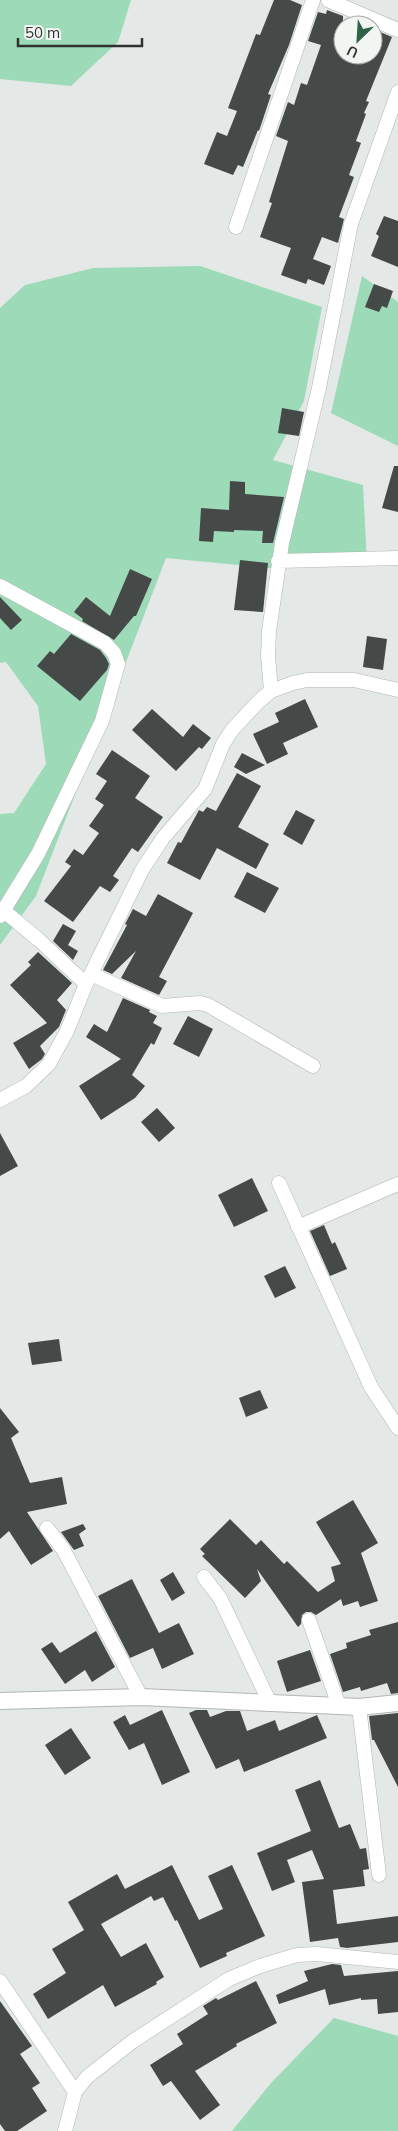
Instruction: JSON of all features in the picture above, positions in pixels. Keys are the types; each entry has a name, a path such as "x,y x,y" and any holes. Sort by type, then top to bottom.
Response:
{"street":[{"path":"236,227 313,0"},
{"path":"328,0 398,30"},
{"path":"271,691 268,656 269,630 278,561 319,388 351,224 398,92"},
{"path":"278,561 398,558"},
{"path":"0,586 105,643 114,653 118,664 102,721 38,854 2,914 89,979 162,1006 200,1003 208,1005 313,1066"},
{"path":"0,1100 26,1086 49,1064 67,1032 89,979 142,870 163,838 205,789 223,744 232,730 259,701 271,691 293,683 323,680 354,680 398,690"},
{"path":"279,1183 371,1387 398,1428"},
{"path":"298,1227 398,1184"},
{"path":"47,1528 63,1548 141,1697"},
{"path":"204,1577 220,1598 270,1704"},
{"path":"309,1620 339,1706"},
{"path":"0,1701 141,1697 359,1707 398,1703"},
{"path":"359,1707 379,1875"},
{"path":"67,2130 75,2092 87,2077 133,2041 229,1979 260,1966 297,1955 317,1954 398,1962"},
{"path":"0,1981 75,2092"}],"green space":[{"path":"0,0 131,0 118,42 71,86 0,79"},
{"path":"200,266 322,307 304,401 273,460 363,485 367,564 269,568 166,558 36,896 0,945 0,814 14,813 46,764 38,706 6,662 0,663 0,308 25,285 93,268"},
{"path":"362,276 398,302 398,446 331,413"},
{"path":"334,2018 398,2036 398,2131 232,2131 271,2083"}],"building":[{"path":"274,0 290,0 302,5 289,45 268,94 271,95 259,131 243,167 238,165 233,175 204,164 217,132 227,136 237,111 228,108 256,34 260,35"},
{"path":"327,10 340,15 333,15 333,65 381,65 366,101 369,102 364,113 366,114 356,141 361,143 349,175 354,177 339,217 344,219 338,243 322,237 313,259 331,266 324,285 308,279 306,284 281,275 291,248 260,237 272,203 269,202 288,141 276,136 288,102 294,105 301,83 307,85 321,45 308,41 318,12 326,14"},
{"path":"383,33 392,37 383,59"},
{"path":"384,216 398,221 398,267 371,256 379,236 376,234"},
{"path":"374,284 393,291 387,308 382,306 379,312 365,307"},
{"path":"282,408 304,412 299,436 278,433"},
{"path":"394,466 398,466 398,512 382,508"},
{"path":"230,481 245,482 245,494 284,497 273,543 262,543 263,531 234,530 234,532 214,531 213,542 199,541 201,508 229,510"},
{"path":"240,560 268,563 263,612 234,610"},
{"path":"130,569 152,579 136,616 114,640 82,621 83,619 74,612 86,597 110,616"},
{"path":"0,597 22,620 11,630 0,618"},
{"path":"71,634 100,650 109,664 107,670 80,701 37,666 50,651 54,654"},
{"path":"367,636 387,639 383,670 363,667"},
{"path":"305,699 318,727 283,743 288,754 267,764 253,734 279,722 275,713"},
{"path":"152,709 183,737 193,724 211,738 202,749 199,747 176,771 132,730"},
{"path":"112,750 150,776 135,798 163,817 138,852 132,848 113,876 119,880 110,892 100,886 73,922 44,901 71,866 65,862 74,849 83,855 99,833 89,826 104,805 95,799 107,781 96,774"},
{"path":"242,753 265,765 246,774 234,767"},
{"path":"237,773 261,786 238,827 269,844 256,869 217,848 200,880 167,863 178,842 181,843 199,810 203,812 207,807 216,811"},
{"path":"296,810 315,820 302,845 283,834"},
{"path":"247,872 279,888 265,913 234,897"},
{"path":"158,894 193,913 159,977 167,981 159,995 121,978 136,951 112,974 103,970 127,925 125,924 133,909 146,916"},
{"path":"63,924 76,931 68,945 78,951 73,960 53,941"},
{"path":"38,952 72,983 57,1000 66,1010 59,1027 40,1046 45,1054 42,1059 29,1069 13,1043 47,1023 10,985 31,965 28,962"},
{"path":"123,998 150,1010 149,1012 157,1016 153,1023 162,1028 154,1045 151,1043 132,1075 145,1086 135,1098 101,1120 79,1086 121,1059 86,1037 94,1024 107,1032"},
{"path":"188,1016 213,1029 199,1057 173,1044"},
{"path":"157,1108 175,1128 159,1142 141,1122"},
{"path":"0,1133 18,1166 0,1176"},
{"path":"252,1178 268,1211 234,1227 218,1195"},
{"path":"324,1225 332,1244 335,1242 347,1269 330,1276 310,1231"},
{"path":"285,1266 296,1288 275,1298 264,1276"},
{"path":"59,1339 62,1361 32,1365 28,1343"},
{"path":"260,1390 268,1408 246,1417 239,1398"},
{"path":"0,1408 19,1432 11,1438 30,1483 62,1477 67,1504 27,1512 53,1551 31,1565 9,1531 0,1539"},
{"path":"353,1500 378,1543 361,1553 378,1601 360,1607 358,1601 343,1606 341,1599 316,1615 306,1612 302,1615 301,1624 298,1627 257,1569 261,1581 245,1598 202,1556 205,1554 200,1549 230,1519 256,1545 261,1540 284,1564 287,1561 318,1592 335,1581 331,1567 341,1564 316,1522"},
{"path":"83,1524 86,1529 79,1534 84,1546 74,1550 61,1532"},
{"path":"173,1572 185,1593 172,1601 160,1580"},
{"path":"132,1579 159,1633 179,1623 194,1654 162,1669 153,1648 130,1658 98,1596"},
{"path":"398,1622 398,1693 391,1694 387,1683 361,1691 360,1687 343,1692 330,1654 347,1648 346,1643 371,1635 369,1630"},
{"path":"96,1631 115,1667 92,1682 85,1670 65,1684 41,1649 52,1642 60,1653"},
{"path":"310,1650 321,1681 287,1692 277,1661"},
{"path":"162,1710 190,1772 162,1785 144,1743 129,1750 113,1722 125,1715 130,1725"},
{"path":"196,1710 207,1710 210,1717 226,1711 240,1711 247,1731 275,1720 279,1731 317,1715 327,1738 244,1772 239,1759 216,1769 189,1713"},
{"path":"398,1713 398,1787 374,1740 372,1740 369,1716"},
{"path":"71,1728 91,1758 65,1775 45,1745"},
{"path":"320,1780 339,1828 350,1824 360,1849 366,1848 369,1869 363,1870 365,1886 333,1890 337,1924 398,1916 398,1942 347,1948 340,1947 338,1938 310,1942 302,1882 324,1879 312,1850 287,1860 295,1882 272,1891 257,1853 311,1831 295,1790"},
{"path":"172,1865 199,1920 223,1909 208,1876 232,1865 265,1936 226,1953 227,1956 200,1968 177,1920 175,1921 163,1897 154,1901 151,1896 101,1924 121,1957 146,1943 164,1977 156,1982 157,1984 115,2007 103,1985 48,2019 33,1994 66,1973 52,1949 84,1930 68,1902 117,1874 125,1889"},
{"path":"332,1964 341,1965 344,1976 398,1971 398,2012 378,2014 377,1999 361,2000 361,1998 329,2005 325,1989 279,2004 276,1995 308,1981 304,1971"},
{"path":"256,1981 277,2023 236,2044 237,2046 195,2071 220,2105 200,2120 171,2081 163,2086 150,2065 183,2044 177,2034 208,2014 203,2006 216,1998 218,2000"},
{"path":"0,2001 32,2046 20,2054 40,2083 32,2088 47,2111 17,2131 5,2131 0,2124"}]}
